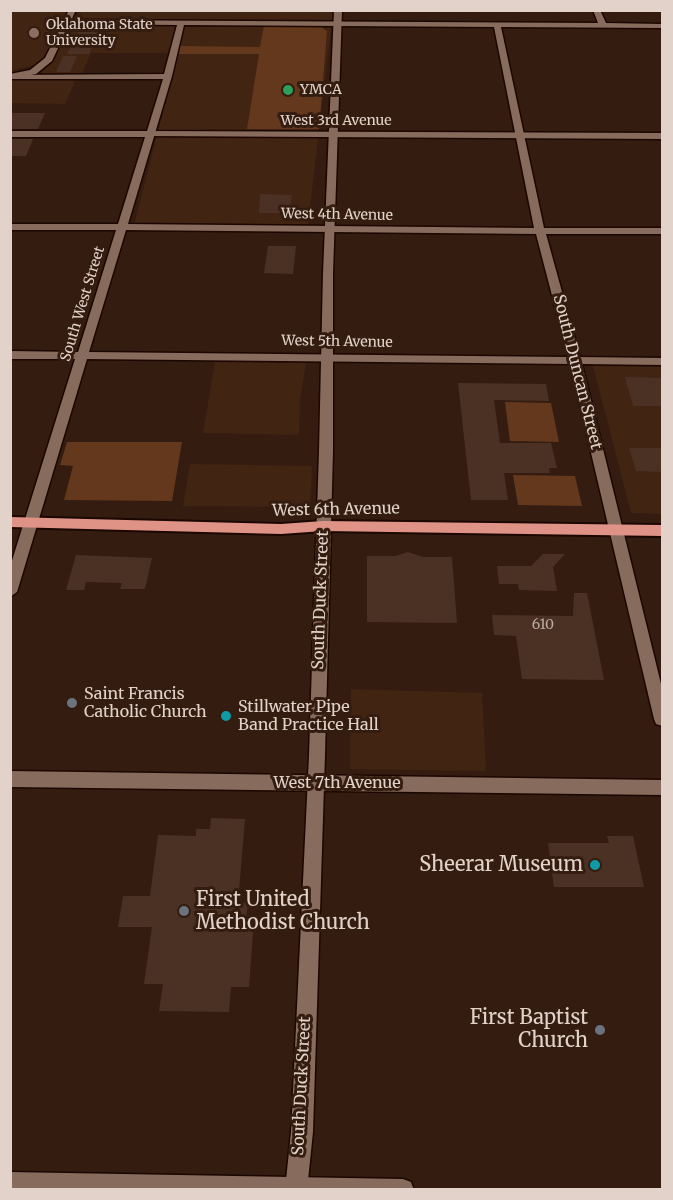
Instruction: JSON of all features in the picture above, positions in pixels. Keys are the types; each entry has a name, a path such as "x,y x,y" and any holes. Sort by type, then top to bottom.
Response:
{"highway":[{"name":"West 6th Avenue","path":"10,522 280,529 323,526 663,531"}],"street":[{"path":"10,77 33,72 43,66 49,59 73,10"},
{"path":"200,23 204,10"},
{"name":"South Duck Street","path":"296,1189 302,1132 315,782 338,10"},
{"path":"596,10 603,25"},
{"path":"68,22 337,24 476,22 497,25 603,25 659,28"},
{"name":"South West Street","path":"10,592 168,76 181,23"},
{"name":"South Duncan Street","path":"497,25 540,230 575,360 663,719"},
{"path":"10,77 168,76"},
{"name":"West 3rd Avenue","path":"10,134 663,136"},
{"name":"West 4th Avenue","path":"10,227 122,229 304,227 330,230 663,231"},
{"name":"West 5th Avenue","path":"10,355 663,360"},
{"name":"West 7th Avenue","path":"10,779 663,788"},
{"path":"10,1183 403,1190"}],"shaded area":[{"path":"80,10 333,11 308,224 134,225 187,19 76,19"},
{"name":"Oklahoma State University","path":"11,11 69,11 41,63 11,71"},
{"path":"67,22 181,23 173,53 91,53 81,76 40,76"},
{"name":"YMCA","path":"264,26 321,27 327,31 319,129 247,129 259,54 178,54 180,46 260,47"},
{"path":"11,79 76,79 65,104 11,103"},
{"path":"215,362 306,363 300,400 299,435 203,433"},
{"path":"593,366 662,367 662,514 631,513"},
{"path":"505,402 551,403 559,442 510,441"},
{"path":"67,442 182,442 172,501 64,500 73,466 60,465"},
{"path":"190,464 312,466 310,507 183,506"},
{"path":"513,475 575,476 582,506 518,505"},
{"path":"351,689 482,693 486,771 350,769"}],"building":[{"path":"82,26 101,27 89,54 67,54"},
{"path":"63,56 77,56 70,72 56,72"},
{"path":"10,113 45,113 38,129 10,129"},
{"path":"10,139 33,139 26,156 10,156"},
{"path":"260,194 292,195 289,213 259,213"},
{"path":"268,246 296,246 293,274 264,273"},
{"path":"625,377 663,378 663,406 633,406"},
{"path":"458,383 546,384 549,401 494,400 500,443 551,443 557,468 549,468 550,473 504,473 508,500 471,500"},
{"path":"629,448 663,448 663,472 636,471"},
{"path":"408,552 423,557 452,557 457,623 367,622 367,556 395,556"},
{"path":"543,554 565,554 553,567 557,591 519,590 518,584 499,584 497,566 531,566"},
{"path":"76,555 152,558 145,589 120,589 122,583 86,582 84,590 66,590"},
{"path":"574,593 587,593 604,680 522,679 516,636 494,635 492,615 573,616"},
{"name":"First United Methodist Church","path":"211,818 245,819 238,903 248,903 246,919 254,919 249,987 231,987 229,1012 159,1011 163,984 144,984 152,927 118,927 123,896 150,896 158,835 196,836 196,829 210,829"},
{"name":"Sheerar Museum","path":"607,836 633,836 644,887 554,887 548,843 609,843"}],"place":[{"name":"Oklahoma State University","path":"34,33"},
{"name":"YMCA","path":"288,90"},
{"name":"Saint Francis Catholic Church","path":"72,703"},
{"name":"Stillwater Pipe Band Practice Hall","path":"226,716"},
{"name":"Sheerar Museum","path":"595,865"},
{"name":"First United Methodist Church","path":"184,911"},
{"name":"First Baptist Church","path":"600,1030"}]}
